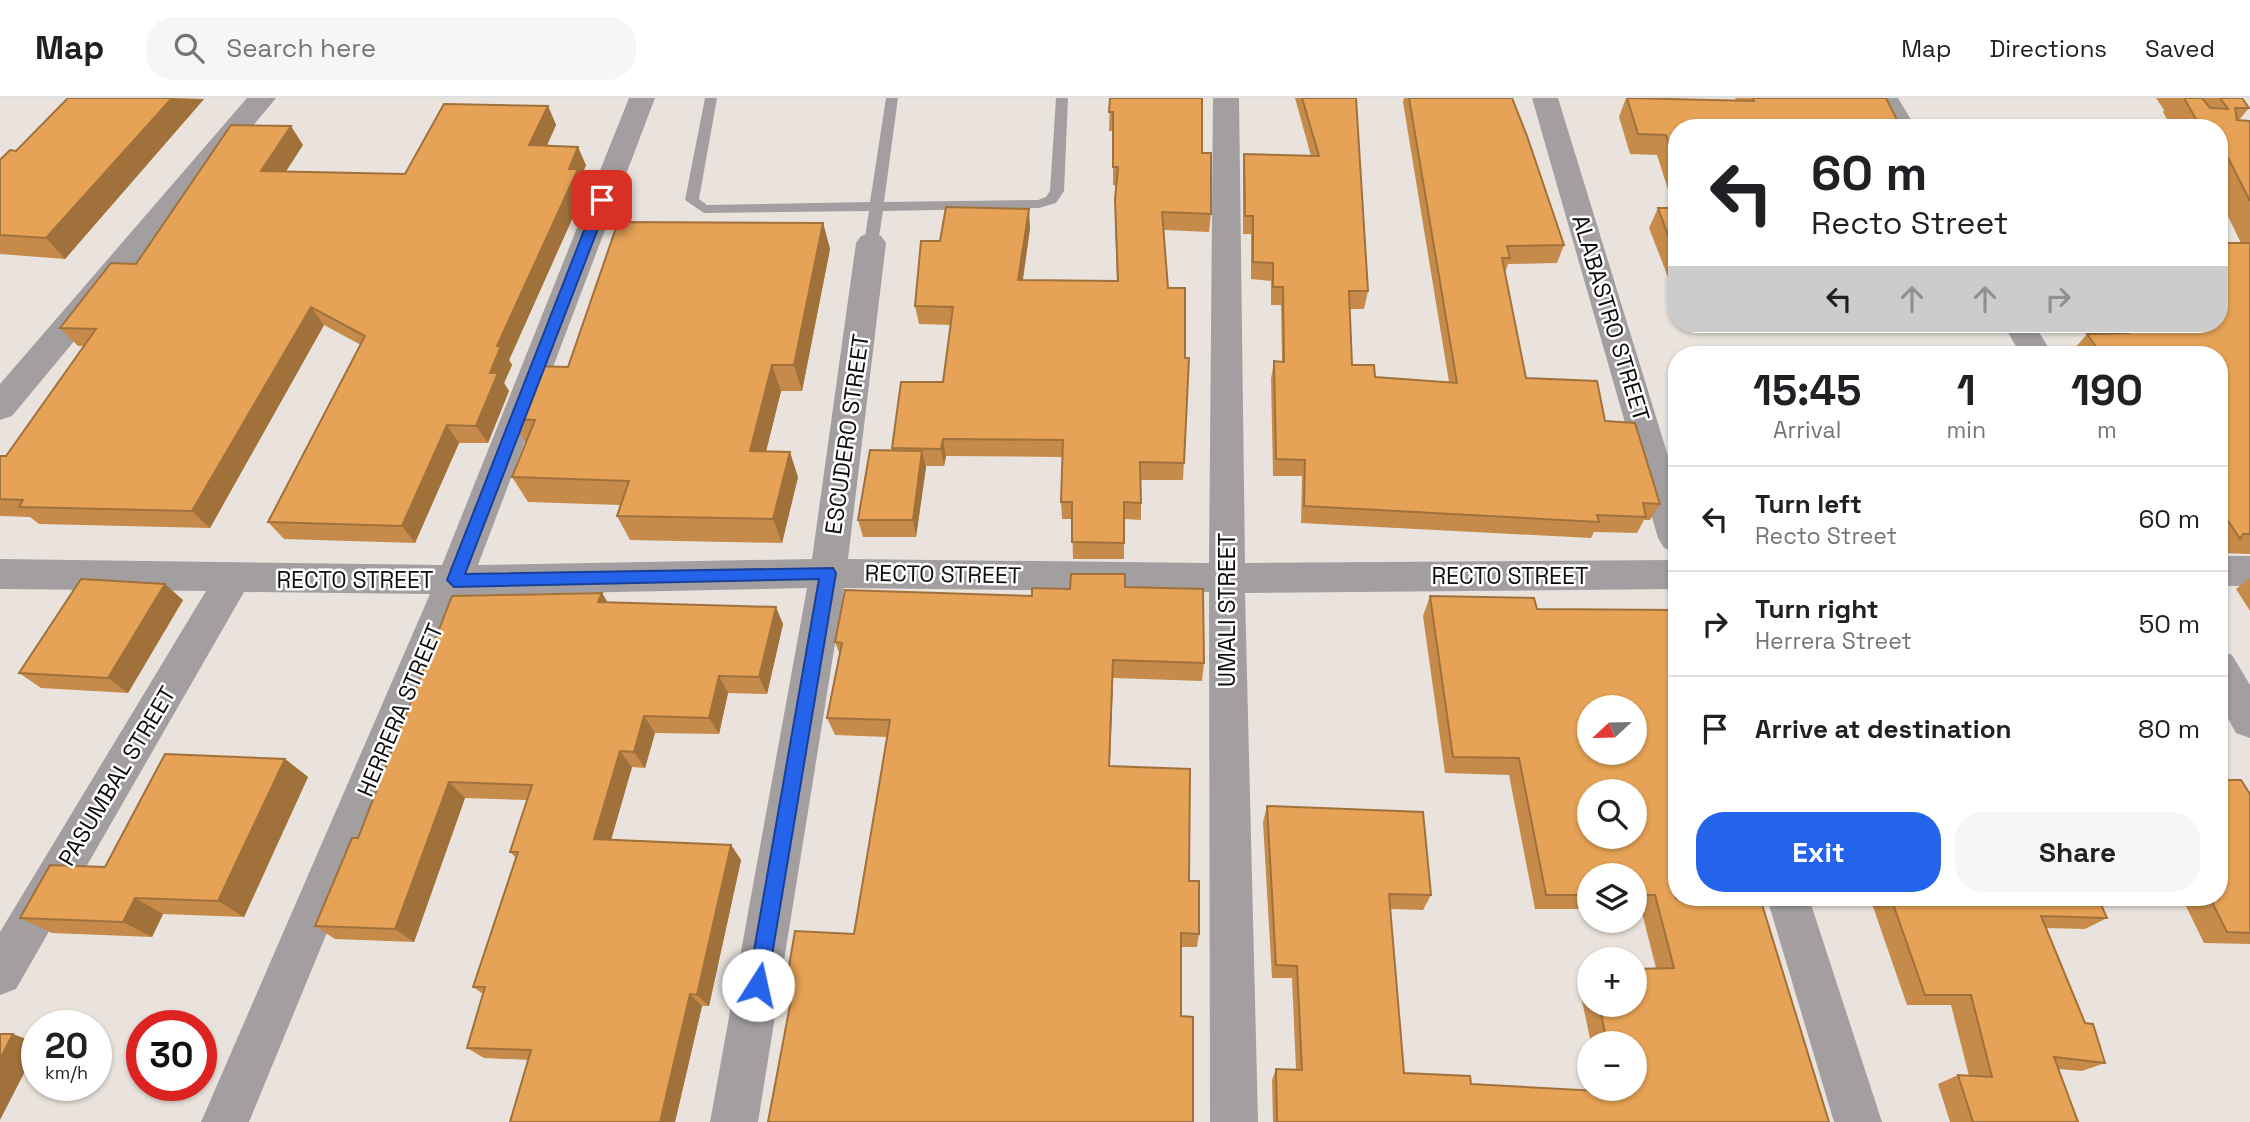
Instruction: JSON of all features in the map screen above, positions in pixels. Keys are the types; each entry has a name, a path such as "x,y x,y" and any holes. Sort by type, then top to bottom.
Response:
{"street":[{"path":"0,407 262,98"},
{"path":"640,98 647,98"},
{"name":"HERRERA STREET","path":"225,1122 454,580 640,98"},
{"name":"UMALI STREET","path":"1226,98 1227,578 1234,1122"},
{"name":"ALABASTRO STREET","path":"1545,98 1668,511"},
{"path":"1885,98 1898,119"},
{"name":"ESCUDERO STREET","path":"734,1122 828,573 871,243"},
{"path":"2228,571 2250,570"},
{"name":"RECTO STREET","path":"0,574 454,580 828,573 1227,578 1668,575"},
{"name":"PASUMBAL STREET","path":"0,974 233,579"},
{"path":"2228,682 2250,721"},
{"path":"1790,906 1858,1122"}],"lane":[{"path":"711,98 692,200 697,206 876,207 1039,204 1051,200 1057,191 1062,98"},
{"path":"871,243 892,98"}],"building":[{"path":"68,98 172,98 46,238 0,235 0,160 10,150 16,151"},
{"path":"1110,98 1202,98 1202,153 1211,153 1211,214 1162,212 1168,288 1185,288 1185,358 1189,358 1184,463 1140,462 1141,503 1124,502 1124,543 1072,542 1072,502 1061,502 1063,440 943,439 941,449 892,448 901,382 943,382 953,307 915,306 921,241 940,241 946,207 1029,209 1018,280 1118,281 1115,200 1118,167 1113,167 1113,112 1109,112"},
{"path":"1302,98 1356,98 1368,291 1349,291 1352,365 1374,365 1375,377 1457,383 1409,98 1512,98 1564,245 1507,246 1510,258 1502,258 1526,378 1597,381 1605,421 1635,423 1660,504 1643,503 1646,517 1597,515 1599,522 1304,506 1305,460 1276,459 1274,361 1284,362 1283,287 1273,287 1273,263 1253,262 1253,216 1245,216 1244,154 1319,156"},
{"path":"1627,98 1754,101 1753,98 1886,98 1896,119 1668,119 1668,142 1666,135 1638,134"},
{"path":"2184,98 2202,98 2210,108 2228,109 2220,98 2242,98 2249,108 2235,108 2237,120 2250,121 2250,201 2228,158 2228,119 2196,119"},
{"path":"444,104 548,106 529,145 578,147 569,169 578,169 497,346 501,346 490,373 498,373 476,426 447,425 402,526 268,522 365,336 311,307 192,511 19,507 23,500 0,499 0,456 6,456 96,329 60,328 111,263 136,264 231,125 291,126 261,171 405,174"},
{"path":"1658,208 1668,208 1668,235"},
{"path":"618,222 823,223 794,365 772,365 750,451 790,452 773,519 617,516 629,481 512,477 535,420 511,419 532,366 568,367"},
{"path":"2228,243 2250,243 2250,534 2243,534 2240,539 2228,521 2228,346 2096,346 2087,334 2228,333"},
{"path":"870,450 922,451 913,520 858,520"},
{"path":"1071,574 1125,574 1125,587 1203,589 1204,663 1113,660 1109,766 1190,769 1189,881 1199,881 1199,934 1181,933 1181,1016 1193,1017 1193,1122 768,1122 794,984 786,984 795,931 854,934 890,720 827,718 842,643 835,642 845,590 1032,596 1032,588 1070,589"},
{"path":"81,579 165,584 108,678 19,673"},
{"path":"602,593 598,602 776,607 759,677 719,676 709,718 644,716 634,752 620,751 594,839 731,845 697,995 690,994 660,1122 510,1122 531,1050 467,1048 485,987 473,987 518,852 510,852 532,785 449,782 395,929 315,926 352,838 358,838 452,596"},
{"path":"1430,596 1534,598 1537,609 1668,610 1668,906 1762,906 1829,1122 1277,1122 1276,1069 1302,1070 1297,966 1276,965 1267,806 1423,812 1431,895 1389,894 1404,1073 1470,1076 1471,1084 1577,1090 1577,1101 1647,1101 1647,1031 1605,1031 1602,1017 1647,1017 1647,969 1674,968 1655,895 1647,895 1647,863 1577,863 1577,895 1546,895 1519,758 1453,757"},
{"path":"165,754 285,759 218,901 135,898 123,922 20,918 50,865 105,867"},
{"path":"2228,780 2241,780 2250,794 2250,933 2227,932 2214,906 2228,906"},
{"path":"1894,906 2102,906 2107,918 2041,916 2085,1023 2093,1024 2105,1063 2054,1057 2078,1122 1973,1122 1958,1075 1992,1077 1971,995 1925,995"},
{"path":"0,1034 13,1034 0,1059"}],"route":[{"path":"602,200 454,580 828,573 758,985"}]}
